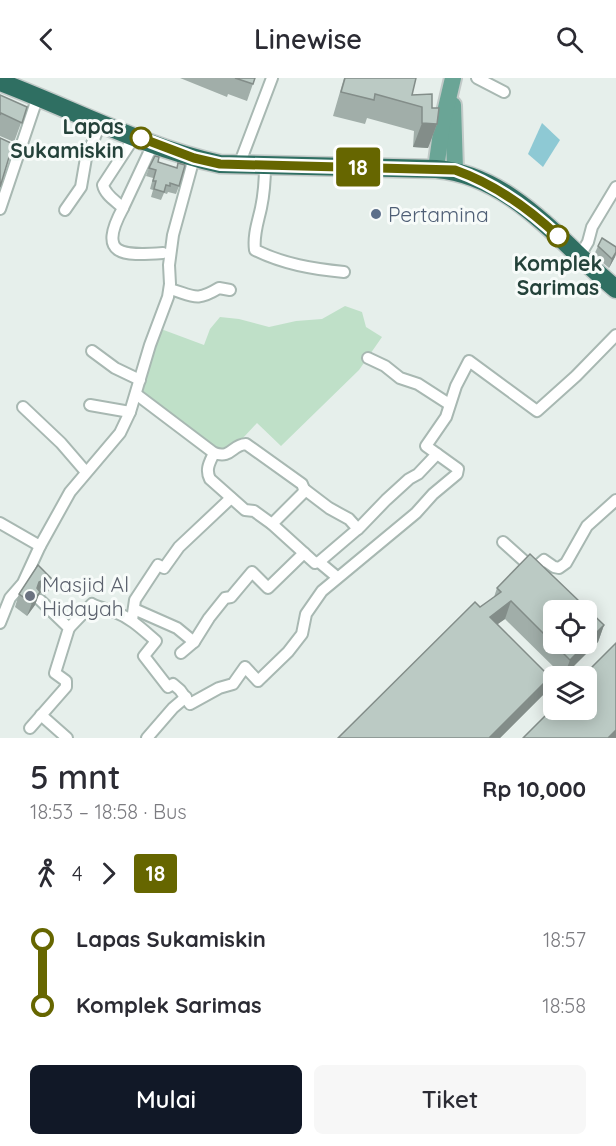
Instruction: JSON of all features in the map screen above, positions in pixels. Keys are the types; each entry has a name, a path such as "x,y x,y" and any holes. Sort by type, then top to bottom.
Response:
{"highway":[{"path":"0,82 153,144 220,164 455,170 477,178 516,200 550,229 583,249 616,290"}],"main road":[{"path":"436,169 442,125 453,81"},
{"path":"453,81 455,170"}],"street":[{"path":"239,165 272,78"},
{"path":"477,78 504,92"},
{"path":"0,209 39,96"},
{"path":"65,210 81,187 86,158 101,122"},
{"path":"123,207 110,196 103,185 135,136"},
{"path":"153,144 115,222 112,235 116,248 122,253 129,255 163,253"},
{"path":"0,623 10,598 24,585 40,546 70,492 120,433 130,412 170,289 169,265 173,235 194,158"},
{"path":"265,165 262,200 254,240 255,250 299,266 344,272"},
{"path":"583,249 592,227 616,187"},
{"path":"583,249 598,231 616,200"},
{"path":"170,289 198,298 219,288 230,290"},
{"path":"231,498 179,547 164,568 158,565 135,600 133,615 156,641 144,656 168,687 173,684 190,704 232,684 245,668 258,681 288,652 302,634 306,614 322,591 416,513 457,474 458,469 426,446 446,417 449,404 469,361 534,410 540,410 616,335"},
{"path":"92,351 115,368 140,380"},
{"path":"368,358 385,366 400,378 418,384 449,404"},
{"path":"136,394 214,453 222,456 239,445 246,444 302,484 304,489 329,508 349,519 358,529"},
{"path":"90,405 130,412"},
{"path":"22,407 61,443 86,472"},
{"path":"214,453 207,473 210,479 245,510 254,511 272,524 315,563 319,562 337,577"},
{"path":"319,562 358,529 437,454"},
{"path":"272,524 303,493 304,489"},
{"path":"503,542 531,568 535,568 544,560 559,568 566,563 587,526 616,500"},
{"path":"0,524 40,546"},
{"path":"181,653 194,642 225,598 231,597 252,572 268,588 304,553"},
{"path":"40,600 69,628"},
{"path":"30,728 66,687 66,681 56,673 69,628 92,604 117,612 126,619 133,615 177,628 194,642"},
{"path":"147,738 173,708 186,697"},
{"path":"40,715 67,738"}],"green space":[{"path":"345,306 362,312 366,327 382,337 359,370 281,446 257,423 229,453 215,449 140,393 161,329 204,345 210,329 220,317 239,319 269,327 296,321 322,319"}],"water":[{"path":"542,123 560,140 543,167 528,154"}],"building":[{"path":"235,78 255,78 253,84"},
{"path":"345,78 416,78 412,95 432,94 432,108 439,108 437,124 422,123 422,107 375,94 374,100 341,92"},
{"path":"0,95 27,107 22,123 1,113 0,115"},
{"path":"0,138 13,144 0,187"},
{"path":"155,156 159,157 158,162 177,168 178,163 185,165 179,186 170,183 170,186 166,185 164,192 154,189 156,181 153,181 156,170 149,168"},
{"path":"602,238 616,247 612,259 598,246"},
{"path":"530,554 578,600 543,600 543,633 511,601 490,617 543,670 543,684 489,738 338,738 475,602 480,607 501,592 497,588"},
{"path":"38,565 52,579 50,582 43,580 39,582 37,588 40,592 32,603 19,594"},
{"path":"597,618 604,625 597,632"},
{"path":"616,643 616,730 608,738 523,738 543,718 543,720 597,720 597,666 593,666"},
{"path":"564,654 576,654 570,660"}],"bus line":[{"name":"18","path":"141,138 194,158 220,164 455,170 477,178 516,200 558,236"}],"place":[{"name":"Lapas Sukamiskin","path":"141,138"},
{"name":"Pertamina","path":"376,214"},
{"name":"Komplek Sarimas","path":"558,236"},
{"name":"Masjid Al Hidayah","path":"30,596"}]}
